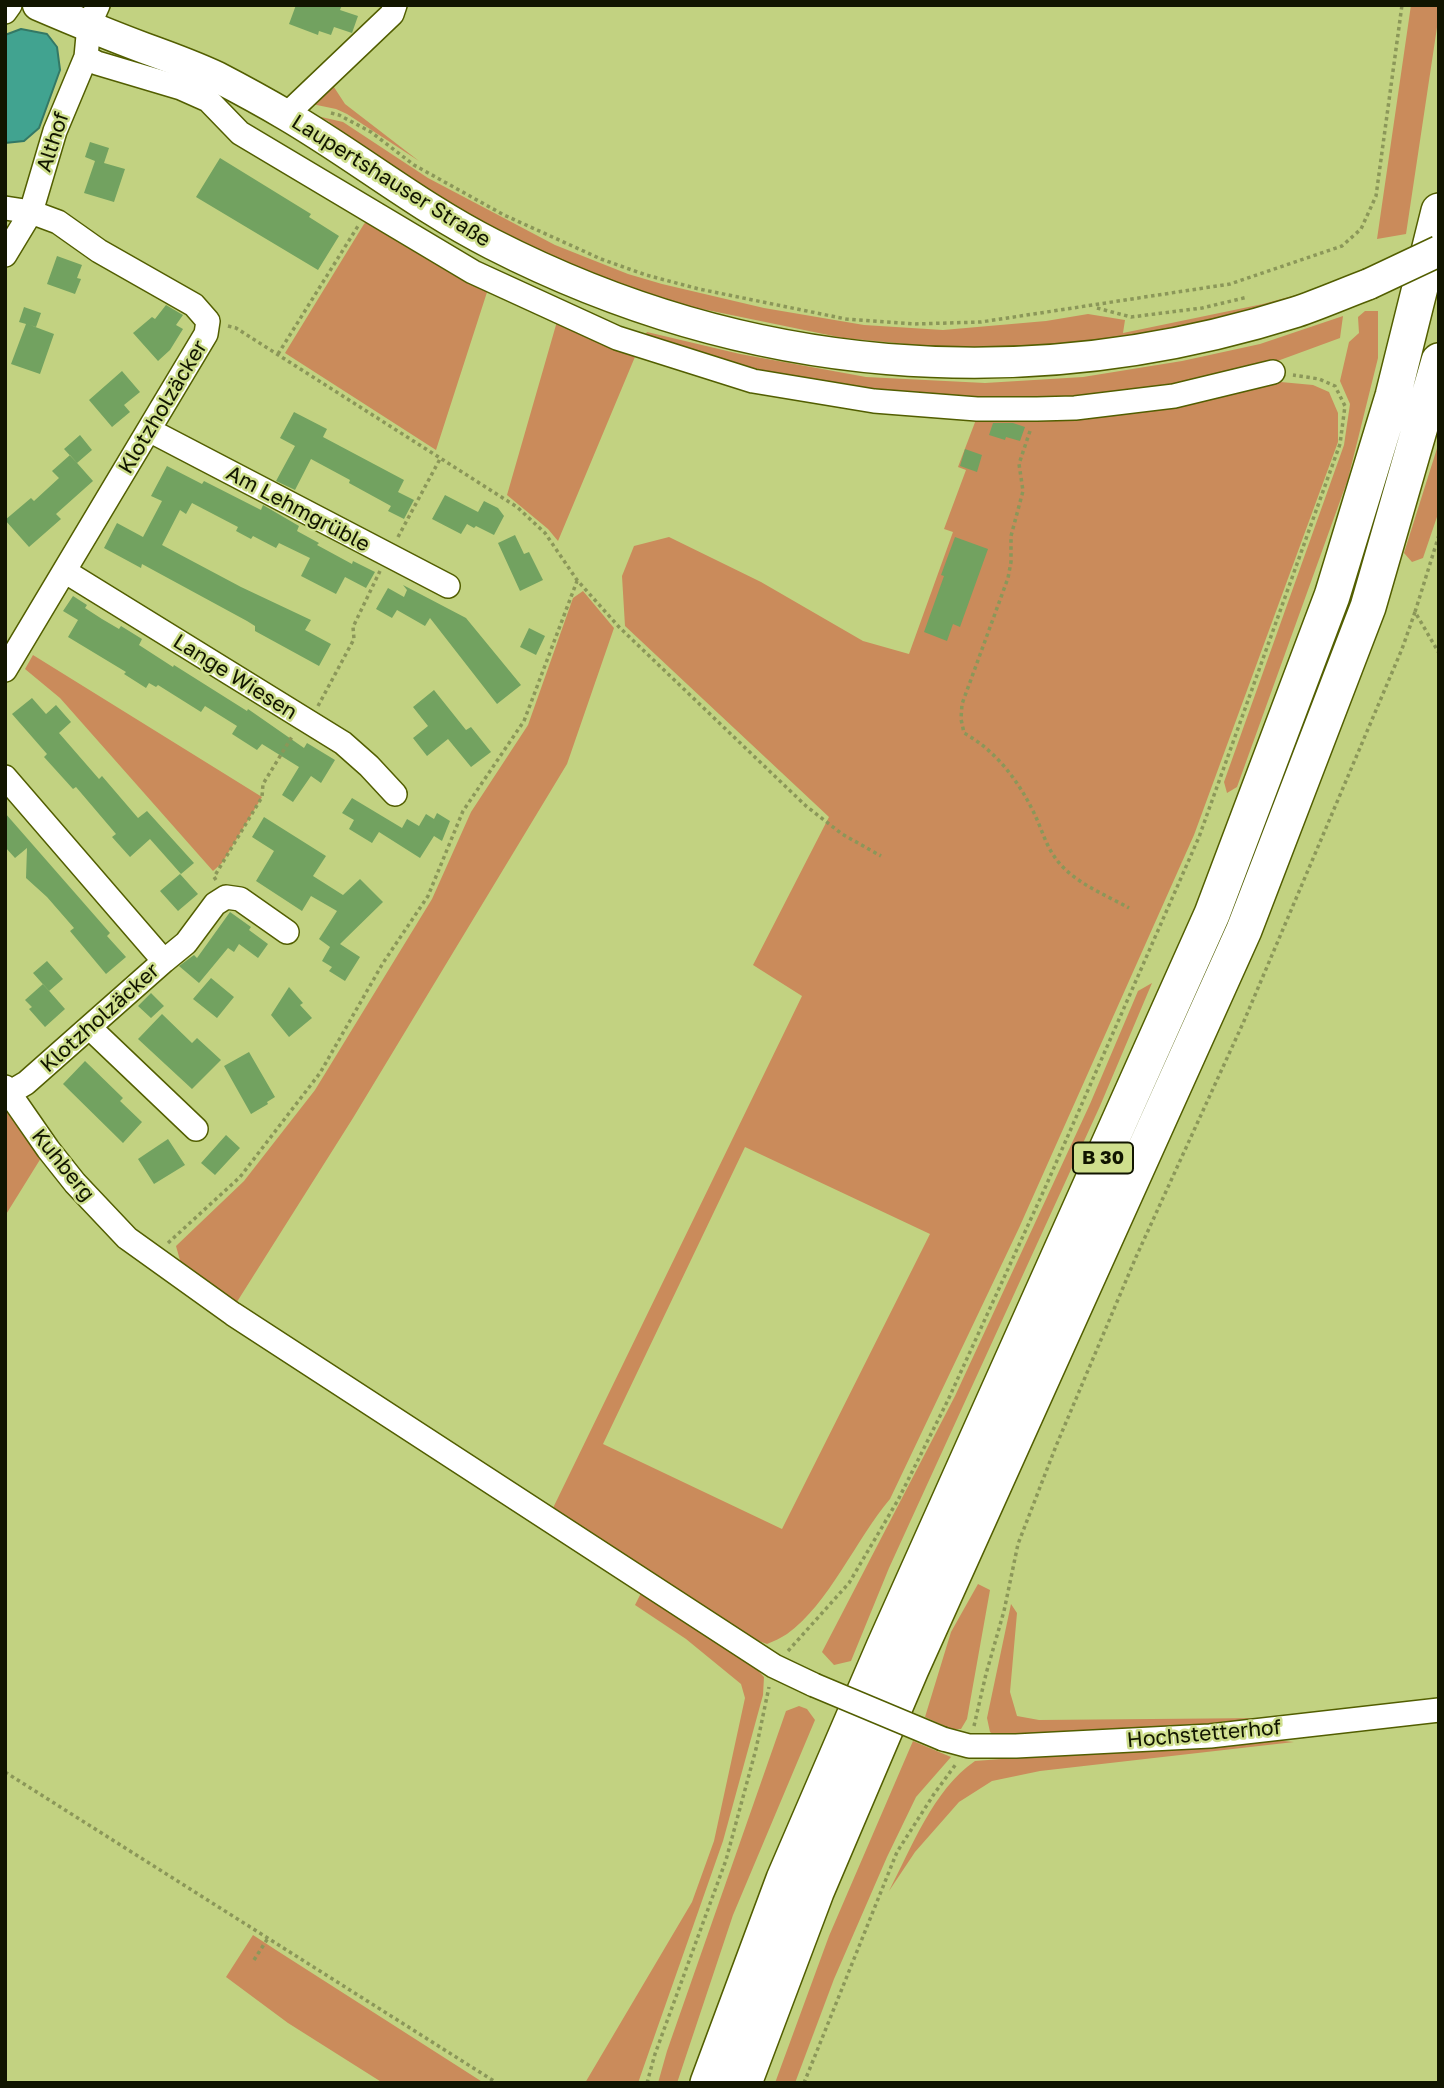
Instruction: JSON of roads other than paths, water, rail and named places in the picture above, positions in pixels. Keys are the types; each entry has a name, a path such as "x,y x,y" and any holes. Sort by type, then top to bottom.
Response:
{"highway":[{"name":"B 30","path":"708,2083 794,1854 1212,914 1332,596 1393,396 1439,211"},
{"name":"B 30","path":"744,2083 816,1892 911,1669 1244,930 1368,607 1439,361"}],"main road":[{"name":"Laupertshauser Straße","path":"38,5 94,15 216,77 299,103 423,205 491,244 571,281 683,323 747,339 835,354 910,362 996,363 1090,358 1173,344 1299,311 1369,284 1439,251"}],"street":[{"path":"5,12 10,5"},
{"path":"299,103 392,13 395,5"},
{"name":"Althof","path":"5,255 31,212 55,131 86,57 94,15"},
{"path":"86,57 181,88 208,100 240,133 473,272 617,338 753,381 874,401 965,408 1037,409 1075,408 1174,396 1273,372"},
{"name":"Klotzholzäcker","path":"5,208 31,212 58,222 99,251 194,305 208,321 206,334 5,670"},
{"name":"Am Lehmgrüble","path":"149,430 448,586"},
{"name":"Lange Wiesen","path":"66,572 343,743 395,794"},
{"name":"Klotzholzäcker","path":"5,777 140,930 164,961 26,1083 7,1090"},
{"path":"164,961 186,943 215,904 226,897 240,899 287,932"},
{"path":"90,1028 196,1129"},
{"name":"Kuhberg","path":"7,1090 61,1166 127,1238 233,1314 774,1666"},
{"name":"Hochstetterhof","path":"774,1666 943,1739 969,1746 1210,1736 1439,1710"}],"water":[{"path":"21,29 47,34 57,47 60,70 39,128 24,141 5,143 5,35"}]}
